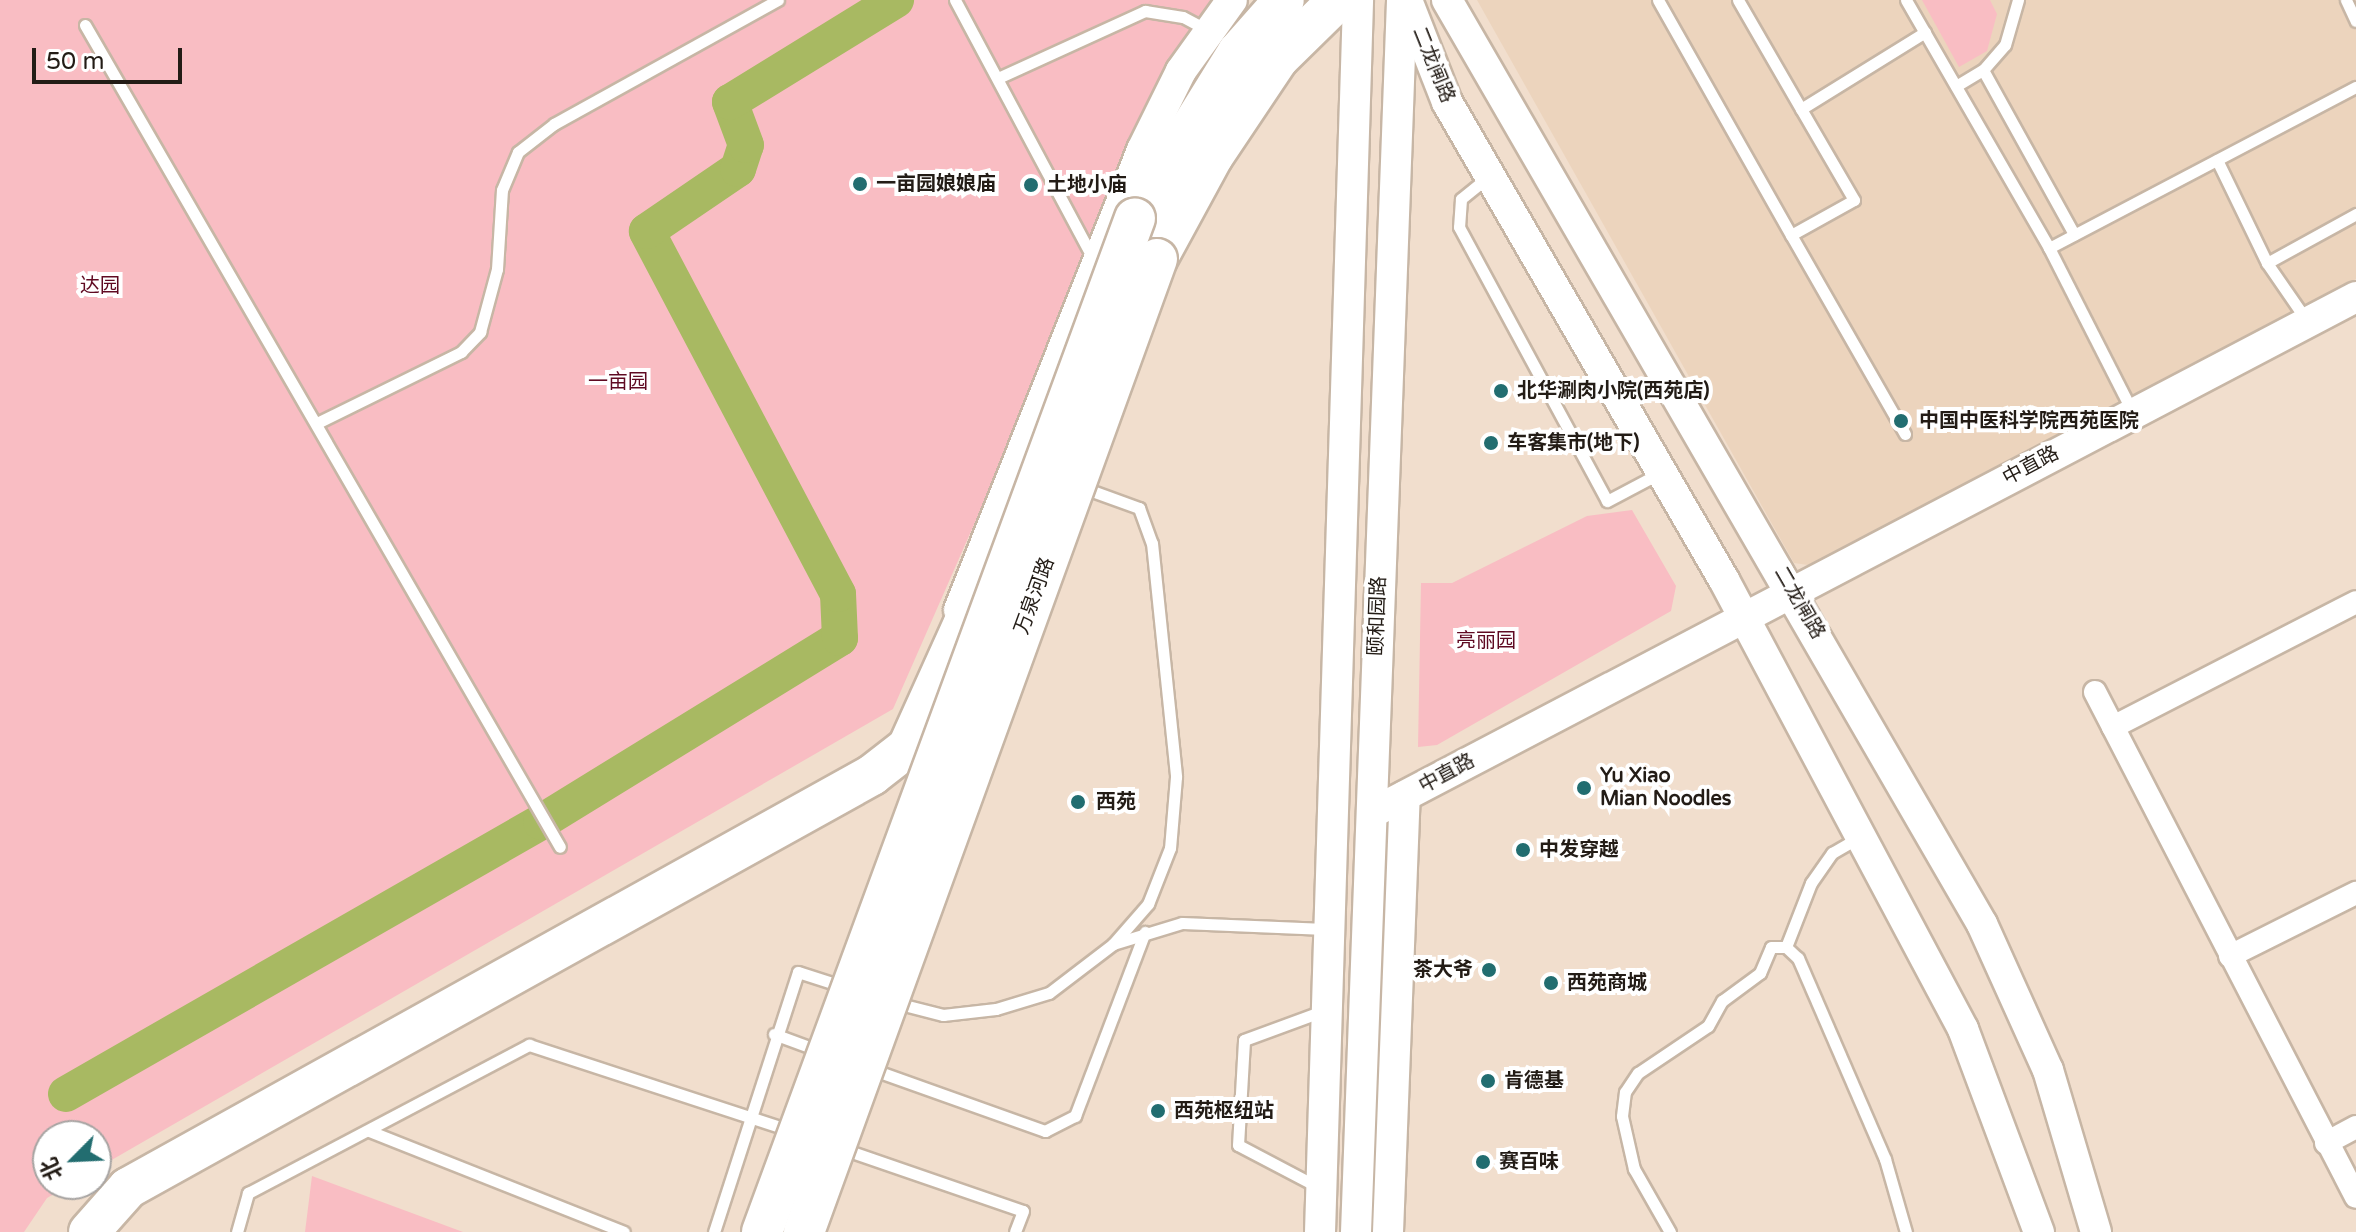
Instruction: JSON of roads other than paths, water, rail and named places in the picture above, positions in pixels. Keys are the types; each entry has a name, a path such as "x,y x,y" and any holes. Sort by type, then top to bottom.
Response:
{"highway":[{"name":"万泉河路","path":"762,1232 976,604 1135,218 1238,52 1284,0"},
{"name":"万泉河路","path":"804,1232 1157,259 1213,156 1278,59 1338,0"},
{"path":"89,1232 128,1188 872,775 908,747 964,623 976,604"}],"main road":[{"path":"976,604 1014,469 1094,261 1181,71 1232,0"},
{"name":"颐和园路","path":"1320,1232 1358,0"},
{"name":"颐和园路","path":"1356,1232 1404,0"},
{"name":"二龙闸路","path":"1404,0 1447,102 1663,471 1744,616 1963,1029 2039,1232"},
{"name":"二龙闸路","path":"1447,0 1982,924 2048,1070 2096,1232"},
{"name":"中直路","path":"1372,813 2356,297"},
{"path":"1388,1232 1405,796"}],"street":[{"path":"2113,727 2356,602"},
{"path":"2095,692 2356,1197"},
{"path":"2230,956 2356,893"},
{"path":"2326,1143 2356,1127"}],"lane":[{"path":"317,423 461,352 480,332 492,300 502,190 518,152 554,124 778,0"},
{"path":"955,0 1094,261"},
{"path":"1658,0 1905,434"},
{"path":"1738,0 1854,200 1791,235"},
{"path":"1906,0 2049,248 2133,413"},
{"path":"1956,86 1983,70 2005,45 2018,0"},
{"path":"2346,0 2356,21"},
{"path":"998,78 1145,11 1183,17 1210,31"},
{"path":"85,25 560,847"},
{"path":"1801,109 1925,32"},
{"path":"1983,70 2074,234"},
{"path":"2049,248 2356,87"},
{"path":"2217,160 2267,263 2308,322"},
{"path":"1489,177 1461,199 1459,227 1607,501 1663,471"},
{"path":"2267,263 2356,214"},
{"path":"714,1232 752,1117 774,1034 798,972 943,1015 1049,993 1113,944 1148,904 1170,848 1176,777 1152,543 1139,508 1014,469"},
{"path":"1786,947 1818,873 1832,853 1862,836"},
{"path":"1113,944 1182,923 1328,929"},
{"path":"774,1034 1045,1131 1075,1116 1145,932"},
{"path":"1670,1232 1634,1169 1622,1116 1625,1092 1649,1064 1708,1026 1722,1001 1760,973 1771,947 1786,947 1798,958 1885,1159 1906,1232"},
{"path":"1321,1188 1238,1145 1244,1040 1327,1009"},
{"path":"237,1232 248,1193 529,1045 752,1117 1023,1211 1015,1232"},
{"path":"369,1131 624,1232"}],"waterway":[{"path":"66,1094 541,822 840,638 838,594 647,231 738,169 746,145 730,102 896,0"}],"place":[{"name":"一亩园娘娘庙","path":"860,184"},
{"name":"土地小庙","path":"1031,185"},
{"name":"北华涮肉小院(西苑店)","path":"1501,391"},
{"name":"中国中医科学院西苑医院","path":"1901,421"},
{"name":"车客集市(地下)","path":"1491,443"},
{"name":"Yu Xiao Mian Noodles","path":"1584,788"},
{"name":"西苑","path":"1078,802"},
{"name":"中发穿越","path":"1523,850"},
{"name":"茶大爷","path":"1489,970"},
{"name":"西苑商城","path":"1551,983"},
{"name":"肯德基","path":"1488,1081"},
{"name":"西苑枢纽站","path":"1158,1111"},
{"name":"赛百味","path":"1483,1162"}],"park label":[{"name":"达园","path":"100,286"},
{"name":"一亩园","path":"618,382"},
{"name":"亮丽园","path":"1486,641"}]}
